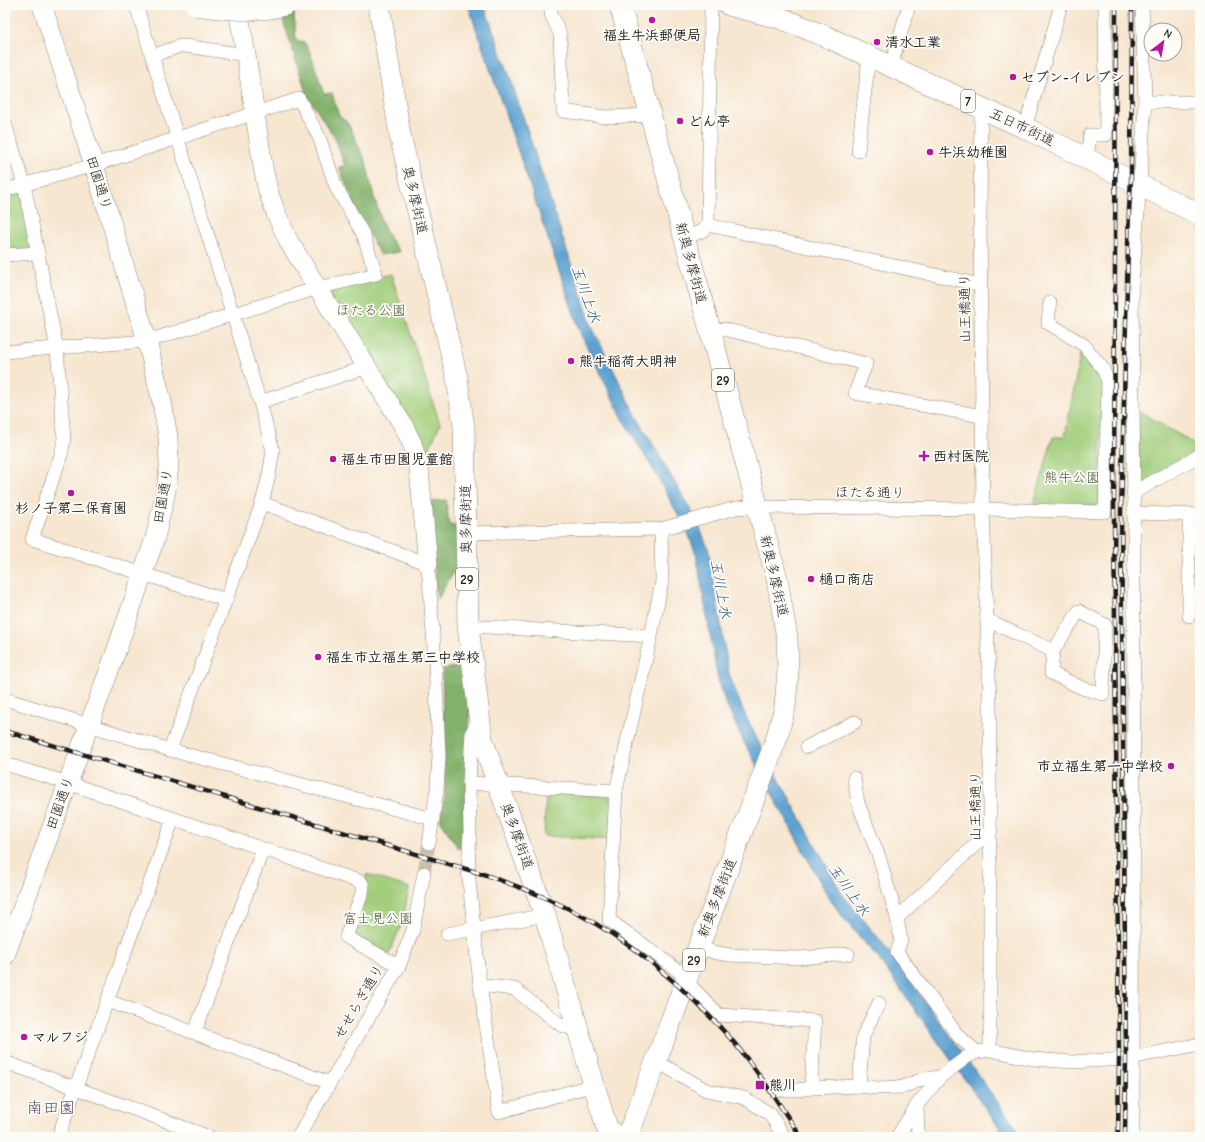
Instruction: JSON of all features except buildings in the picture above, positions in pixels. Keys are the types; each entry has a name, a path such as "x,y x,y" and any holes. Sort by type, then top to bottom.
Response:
{"main road":[{"path":"196,5 249,10 272,9 285,5"},
{"name":"奥多摩街道","path":"379,5 400,135 457,378 464,428 468,626 482,739 545,915 594,1085 614,1135"},
{"name":"新奥多摩街道","path":"614,1135 632,1125 770,758 785,707 788,671 788,638 777,579 620,5"},
{"name":"五日市街道","path":"729,5 783,20 815,32 869,56 1025,128 1200,215"}],"street":[{"name":"田園通り","path":"5,956 118,646 157,532 166,491 169,466 168,437 162,402 147,341 94,165 42,5"},
{"path":"136,5 260,402 273,450 262,504 170,750"},
{"path":"551,5 551,14 560,34 563,111 605,118 650,114"},
{"path":"684,237 701,232 706,229 708,225 711,5"},
{"path":"891,66 909,5"},
{"path":"1025,128 1061,5"},
{"path":"1087,158 1090,135 1106,135 1106,5"},
{"path":"1133,1137 1134,513 1132,285 1145,102 1142,5"},
{"path":"240,21 262,167 276,214 289,242 403,425 416,456 419,469 435,662 438,756 438,789 429,843"},
{"path":"152,56 180,46 246,55"},
{"path":"858,150 869,56"},
{"path":"5,190 94,165 299,99 319,137 336,187 363,234 376,274 318,288 147,341 5,352"},
{"path":"1145,102 1200,102"},
{"name":"山王橋通り","path":"981,107 983,509 990,705 990,1050"},
{"path":"5,124 24,184 57,349 64,439 61,455 32,539 226,600"},
{"path":"708,225 981,285"},
{"path":"5,256 38,253"},
{"name":"ほたる通り","path":"466,533 661,529 736,508 757,507 983,509 1105,512 1108,382 1103,369 1084,345 1048,323 1050,303"},
{"path":"710,330 724,329 866,364 855,393 982,416"},
{"path":"260,402 367,367"},
{"path":"1133,493 1200,455"},
{"path":"262,504 428,564"},
{"path":"1134,513 1194,514 1189,616"},
{"path":"661,529 662,581 616,791 609,920 664,959 687,979 719,1015 815,1021 811,1088"},
{"path":"1079,611 1105,625 1103,694 1082,688 1051,673 1053,652 1079,611"},
{"path":"987,620 1053,652"},
{"path":"468,626 651,636"},
{"path":"5,699 170,750 433,819"},
{"path":"479,719 472,732 469,783 470,831 468,871 480,985 499,1112 594,1085"},
{"path":"807,747 855,722"},
{"path":"5,764 68,783 361,882 363,886 362,893 346,938 399,966"},
{"path":"854,778 858,803 879,857 897,918 901,940 897,952 972,1054"},
{"path":"469,783 616,791"},
{"path":"58,1137 173,819"},
{"path":"897,918 991,830"},
{"path":"195,1032 263,849"},
{"name":"せせらぎ通り","path":"298,1137 399,966 413,930 424,873"},
{"path":"447,934 545,915"},
{"path":"698,947 729,955 799,958 848,954"},
{"path":"480,985 514,989 561,1025 579,1031"},
{"path":"108,1001 330,1083"},
{"path":"859,1086 863,1036 879,1003"},
{"path":"897,1137 917,1105 945,1074 972,1054 990,1050 1034,1059 1072,1062 1126,1059 1200,1044"},
{"path":"656,1061 706,1090 744,1098 770,1114 784,1137"},
{"path":"5,1062 76,1087 178,1132 210,1137"},
{"path":"777,1090 859,1086 876,1088 903,1087 923,1079 945,1074"},
{"path":"917,1105 918,1137"}],"green space":[{"path":"294,13 296,40 304,42 310,52 324,94 332,93 339,116 348,123 366,162 374,197 383,225 390,239 400,252 380,255 360,217 339,167 345,166 336,140 307,95 283,20 288,15"},
{"path":"23,192 34,246 30,251 5,253 5,193"},
{"name":"ほたる公園","path":"391,274 440,424 422,466 323,290"},
{"name":"熊牛公園","path":"1081,350 1103,365 1099,506 1033,507 1053,437 1065,437"},
{"path":"1140,412 1200,447 1200,451 1142,484 1137,480"},
{"path":"446,500 449,525 457,526 456,568 437,600 429,502"},
{"path":"463,666 470,706 465,849 458,848 440,820 445,796 442,669"},
{"path":"546,791 610,797 613,840 544,836"},
{"name":"富士見公園","path":"367,874 409,888 403,921 389,954 348,931"}],"water":[{"path":"468,5 484,5 510,77 592,327 637,417 700,528 709,551 729,674 742,708 758,741 843,895 881,941 1023,1137 1006,1137 878,958 849,925 829,898 745,744 725,702 718,680 696,554 688,533 656,474 625,423 581,335"}],"tunnel":[{"path":"424,873 429,843"}],"railway":[{"path":"1116,5 1114,512 1119,1059 1118,1137"},
{"path":"1125,1137 1126,1059 1121,512 1131,180 1132,5"},
{"path":"5,731 486,875 540,896 574,912 623,942 669,977 690,997 740,1050 801,1137"}],"place":[{"name":"福生牛浜郵便局","path":"652,20"},
{"name":"清水工業","path":"877,42"},
{"name":"セブン-イレブン","path":"1013,77"},
{"name":"どん亭","path":"680,121"},
{"name":"牛浜幼稚園","path":"930,152"},
{"name":"熊牛稲荷大明神","path":"571,361"},
{"name":"西村医院","path":"924,456"},
{"name":"福生市田園児童館","path":"333,459"},
{"name":"杉ノ子第二保育園","path":"71,493"},
{"name":"樋口商店","path":"811,579"},
{"name":"福生市立福生第三中学校","path":"318,657"},
{"name":"市立福生第一中学校","path":"1171,766"},
{"name":"マルフジ","path":"24,1037"},
{"name":"熊川","path":"760,1085"}],"district":[{"name":"南田園","path":"51,1108"}],"water label":[{"name":"玉川上水","path":"586,294"},
{"name":"玉川上水","path":"721,589"},
{"name":"玉川上水","path":"849,890"}]}
